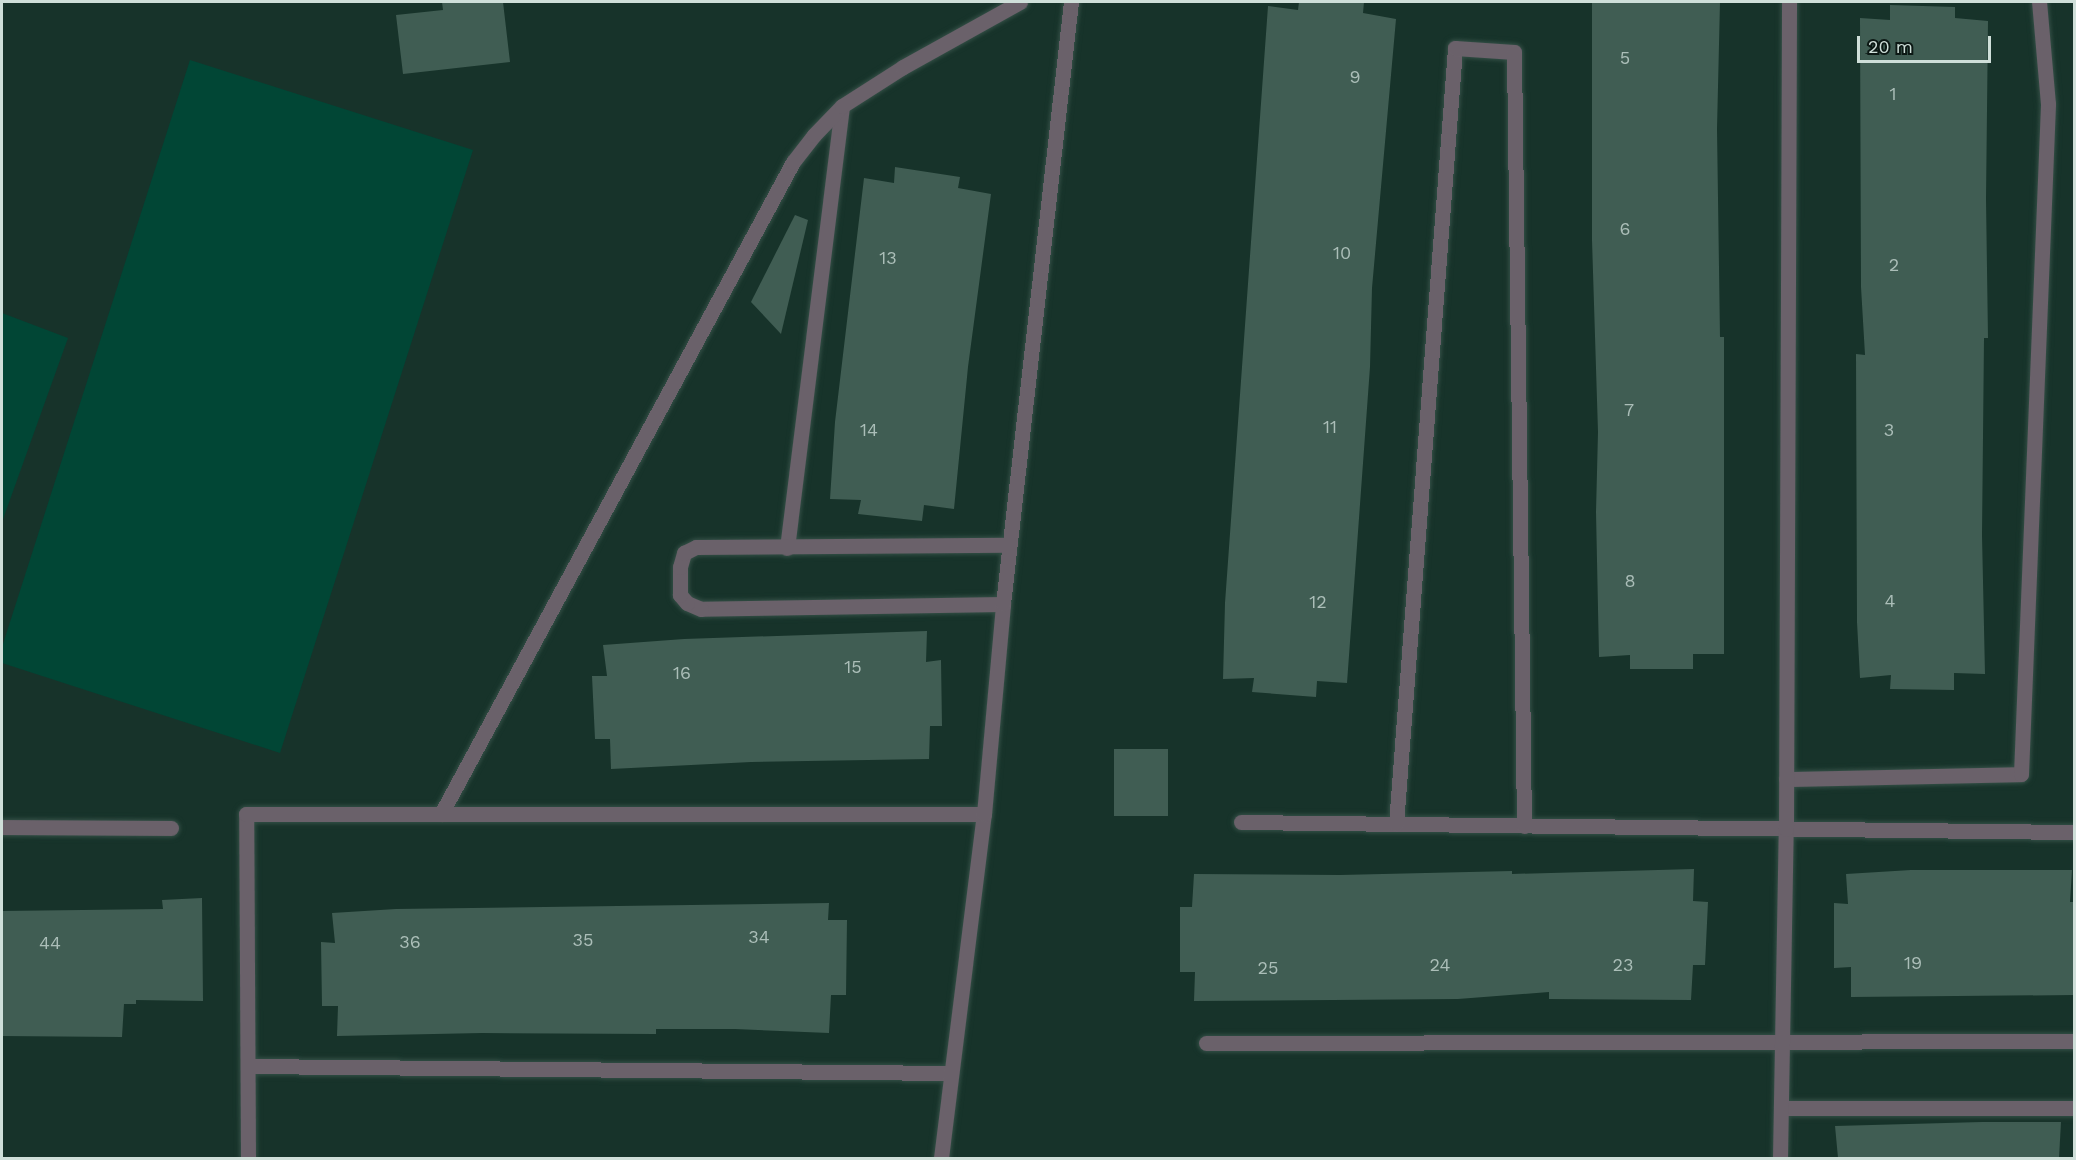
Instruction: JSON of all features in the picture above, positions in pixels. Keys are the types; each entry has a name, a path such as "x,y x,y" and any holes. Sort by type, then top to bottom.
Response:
{"street":[{"path":"441,814 793,162 813,135 842,106 903,68 1020,2"},
{"path":"941,1158 984,814 1003,604 1071,2"},
{"path":"1780,1158 1786,829 1790,2"},
{"path":"1786,779 2021,774 2048,104 2038,2"},
{"path":"1396,824 1455,48 1514,52 1524,826"},
{"path":"787,548 842,106"},
{"path":"1003,604 701,609 687,603 680,595 680,567 684,553 696,547 1010,545"},
{"path":"248,1158 246,814 984,814"},
{"path":"1241,822 2074,832"},
{"path":"2,827 171,828"},
{"path":"1206,1043 2074,1041"},
{"path":"248,1066 951,1073"},
{"path":"1781,1108 2074,1108"}],"green space":[{"path":"190,60 473,150 280,753 2,663 2,647"},
{"path":"2,313 68,338 2,522"}],"building":[{"path":"442,2 503,2 510,62 403,74 396,15 443,10"},
{"path":"1299,2 1364,2 1363,13 1396,19 1372,288 1370,367 1347,683 1317,681 1316,697 1252,692 1254,678 1223,679 1225,603 1268,6 1298,10"},
{"path":"1592,2 1720,2 1717,129 1720,337 1724,337 1724,654 1693,654 1693,669 1630,669 1630,655 1599,657 1596,512 1598,432 1592,240"},
{"path":"1890,5 1955,7 1955,18 1988,21 1986,199 1988,338 1984,338 1982,535 1985,674 1954,673 1954,690 1890,689 1891,675 1860,678 1857,622 1856,354 1865,355 1861,287 1860,18 1890,20"},
{"path":"895,167 960,177 958,188 991,194 968,367 954,509 924,505 922,521 858,514 861,500 830,499 835,422 864,178 894,183"},
{"path":"795,215 808,220 781,334 751,302"},
{"path":"927,631 926,662 941,660 942,726 930,726 929,759 751,762 611,769 610,739 595,739 592,676 607,676 603,645 684,639"},
{"path":"1114,749 1168,749 1168,816 1114,816"},
{"path":"1694,869 1693,901 1708,902 1705,965 1693,965 1691,1000 1549,999 1549,992 1458,999 1194,1001 1195,972 1180,972 1180,907 1192,907 1194,874 1340,875 1512,871 1512,874"},
{"path":"1911,870 2072,870 2070,902 2074,902 2074,995 1851,997 1851,967 1834,968 1834,903 1848,904 1846,874"},
{"path":"202,898 203,1001 136,1000 136,1004 124,1004 122,1037 2,1036 2,911 163,909 162,900"},
{"path":"829,903 828,920 847,920 846,995 831,995 829,1033 735,1029 656,1029 656,1034 482,1033 337,1036 338,1006 322,1006 321,942 335,943 332,913 396,909"},
{"path":"2061,1122 2059,1158 1838,1158 1835,1126"}]}
